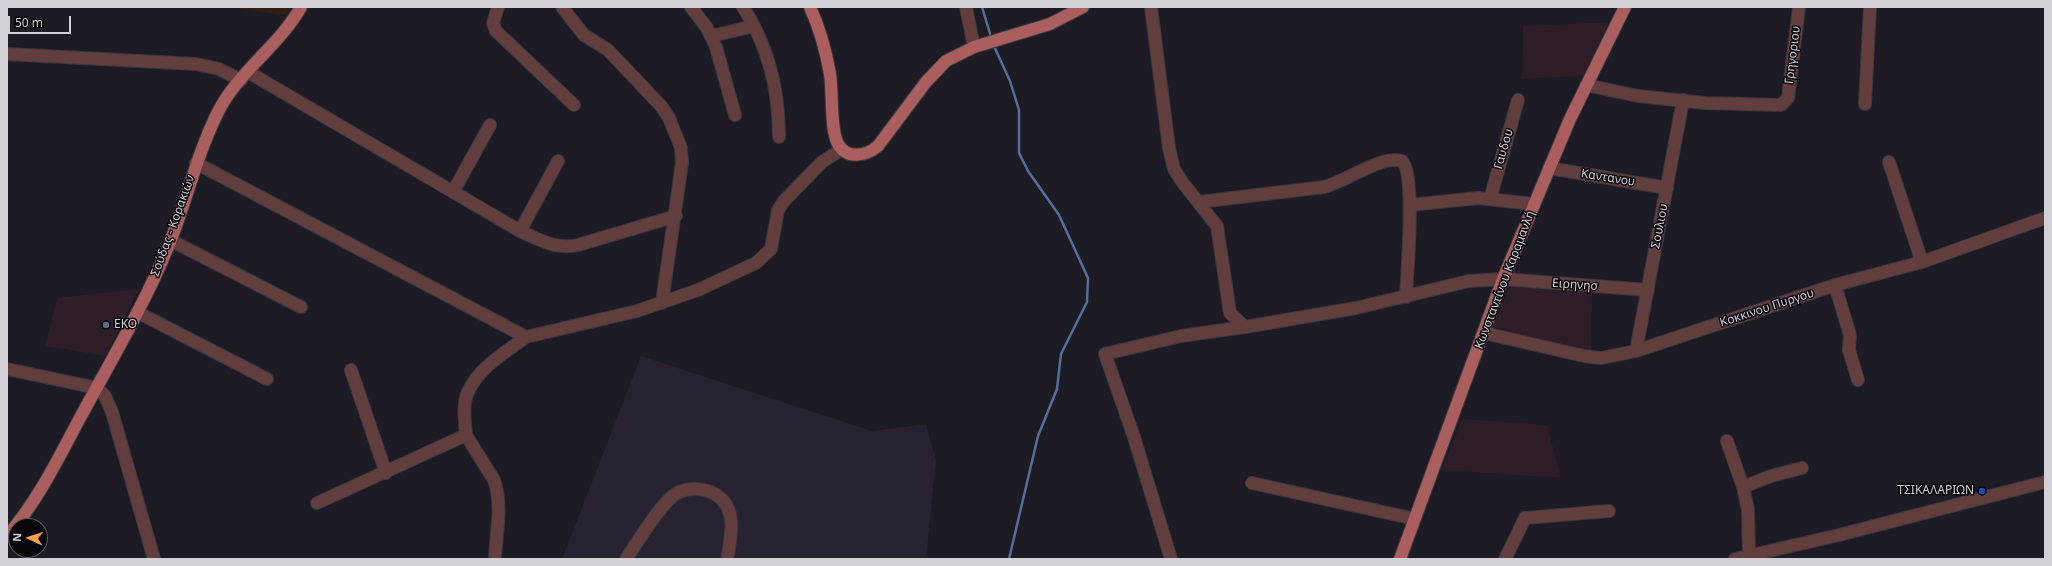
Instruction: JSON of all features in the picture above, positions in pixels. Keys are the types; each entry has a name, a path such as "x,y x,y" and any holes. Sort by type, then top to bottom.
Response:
{"main road":[{"name":"Σούδας - Κορακιών","path":"7,536 16,526 46,479 97,388 137,312 170,240 206,136 219,110 244,76 301,7"},
{"path":"810,7 820,29 830,75 834,134 842,149 848,154 858,155 873,150 888,134 937,69 951,58 978,46 1050,24 1083,7"},
{"name":"Κωνσταντίνου Καραμανλή","path":"1400,559 1503,279 1549,168 1586,85 1625,7"}],"street":[{"path":"498,7 493,23 496,30 574,105"},
{"path":"562,7 584,35 608,50 618,59 662,107 669,118 681,148 682,157 676,216 662,303"},
{"path":"691,7 711,36 720,60 735,116"},
{"path":"743,7 754,26 768,57 778,103 779,137"},
{"path":"966,7 978,46"},
{"path":"1152,7 1169,148 1174,169 1183,183 1200,202 1217,226 1230,314 1245,327"},
{"name":"Γρηγοριου","path":"1683,100 1705,103 1774,106 1785,102 1788,98 1799,7"},
{"path":"1865,104 1870,7"},
{"path":"711,36 754,26"},
{"path":"7,54 196,64 244,76 520,231 554,245 566,248 676,216"},
{"path":"1586,85 1638,96 1683,100"},
{"name":"Γαυδου","path":"1490,199 1518,100"},
{"name":"Σουλιου","path":"1636,351 1683,100"},
{"path":"453,192 490,125"},
{"path":"495,559 499,504 497,488 494,480 466,435 464,406 467,392 479,374 526,337 637,311 662,303 698,290 756,263 771,249 778,210 784,201 822,162 842,149"},
{"path":"1200,202 1324,187 1383,162 1396,160 1402,161 1406,168 1410,205 1406,297"},
{"path":"520,231 558,161"},
{"path":"1889,162 1922,262"},
{"path":"196,163 526,337"},
{"name":"Καντανου","path":"1549,168 1667,188"},
{"path":"1410,205 1468,199 1490,199 1534,204"},
{"name":"Κοκκινου Πυργου","path":"1484,333 1584,356 1601,358 1636,351 1835,285 1922,262 2045,218"},
{"path":"170,240 301,307"},
{"name":"Ειρηνησ","path":"1171,559 1134,436 1105,354 1181,336 1245,327 1356,308 1469,281 1503,279 1648,290"},
{"path":"1835,285 1850,335 1849,350 1858,380"},
{"path":"137,312 267,379"},
{"path":"7,369 97,388 104,396 112,412 154,559"},
{"path":"351,370 386,473"},
{"path":"317,503 386,473 466,435"},
{"path":"1727,441 1743,487 1748,510 1749,556"},
{"path":"1743,487 1771,476 1802,468"},
{"path":"1735,559 1839,535 2045,482"},
{"path":"1252,483 1415,519"},
{"path":"626,559 667,501 678,492 698,489 720,496 725,501 731,513 731,539 727,559"},
{"path":"1505,559 1525,518 1609,511"}],"shaded area":[{"path":"228,7 292,7 289,16"},
{"path":"1612,22 1583,76 1522,79 1523,26"},
{"path":"1510,285 1592,293 1591,354 1490,335"},
{"path":"139,289 106,356 45,346 57,298"},
{"path":"641,356 872,431 926,424 936,460 926,559 562,559"},
{"path":"1462,419 1547,425 1561,478 1442,470"}],"waterway":[{"path":"982,7 991,37"},
{"path":"993,44 1010,81 1019,110 1019,153 1028,171 1059,215 1088,278 1087,302 1061,354 1057,389 1038,436 1009,559"}],"place":[{"name":"EKO","path":"106,325"},
{"name":"ΤΣΙΚΑΛΑΡΙΩΝ","path":"1982,491"}]}
